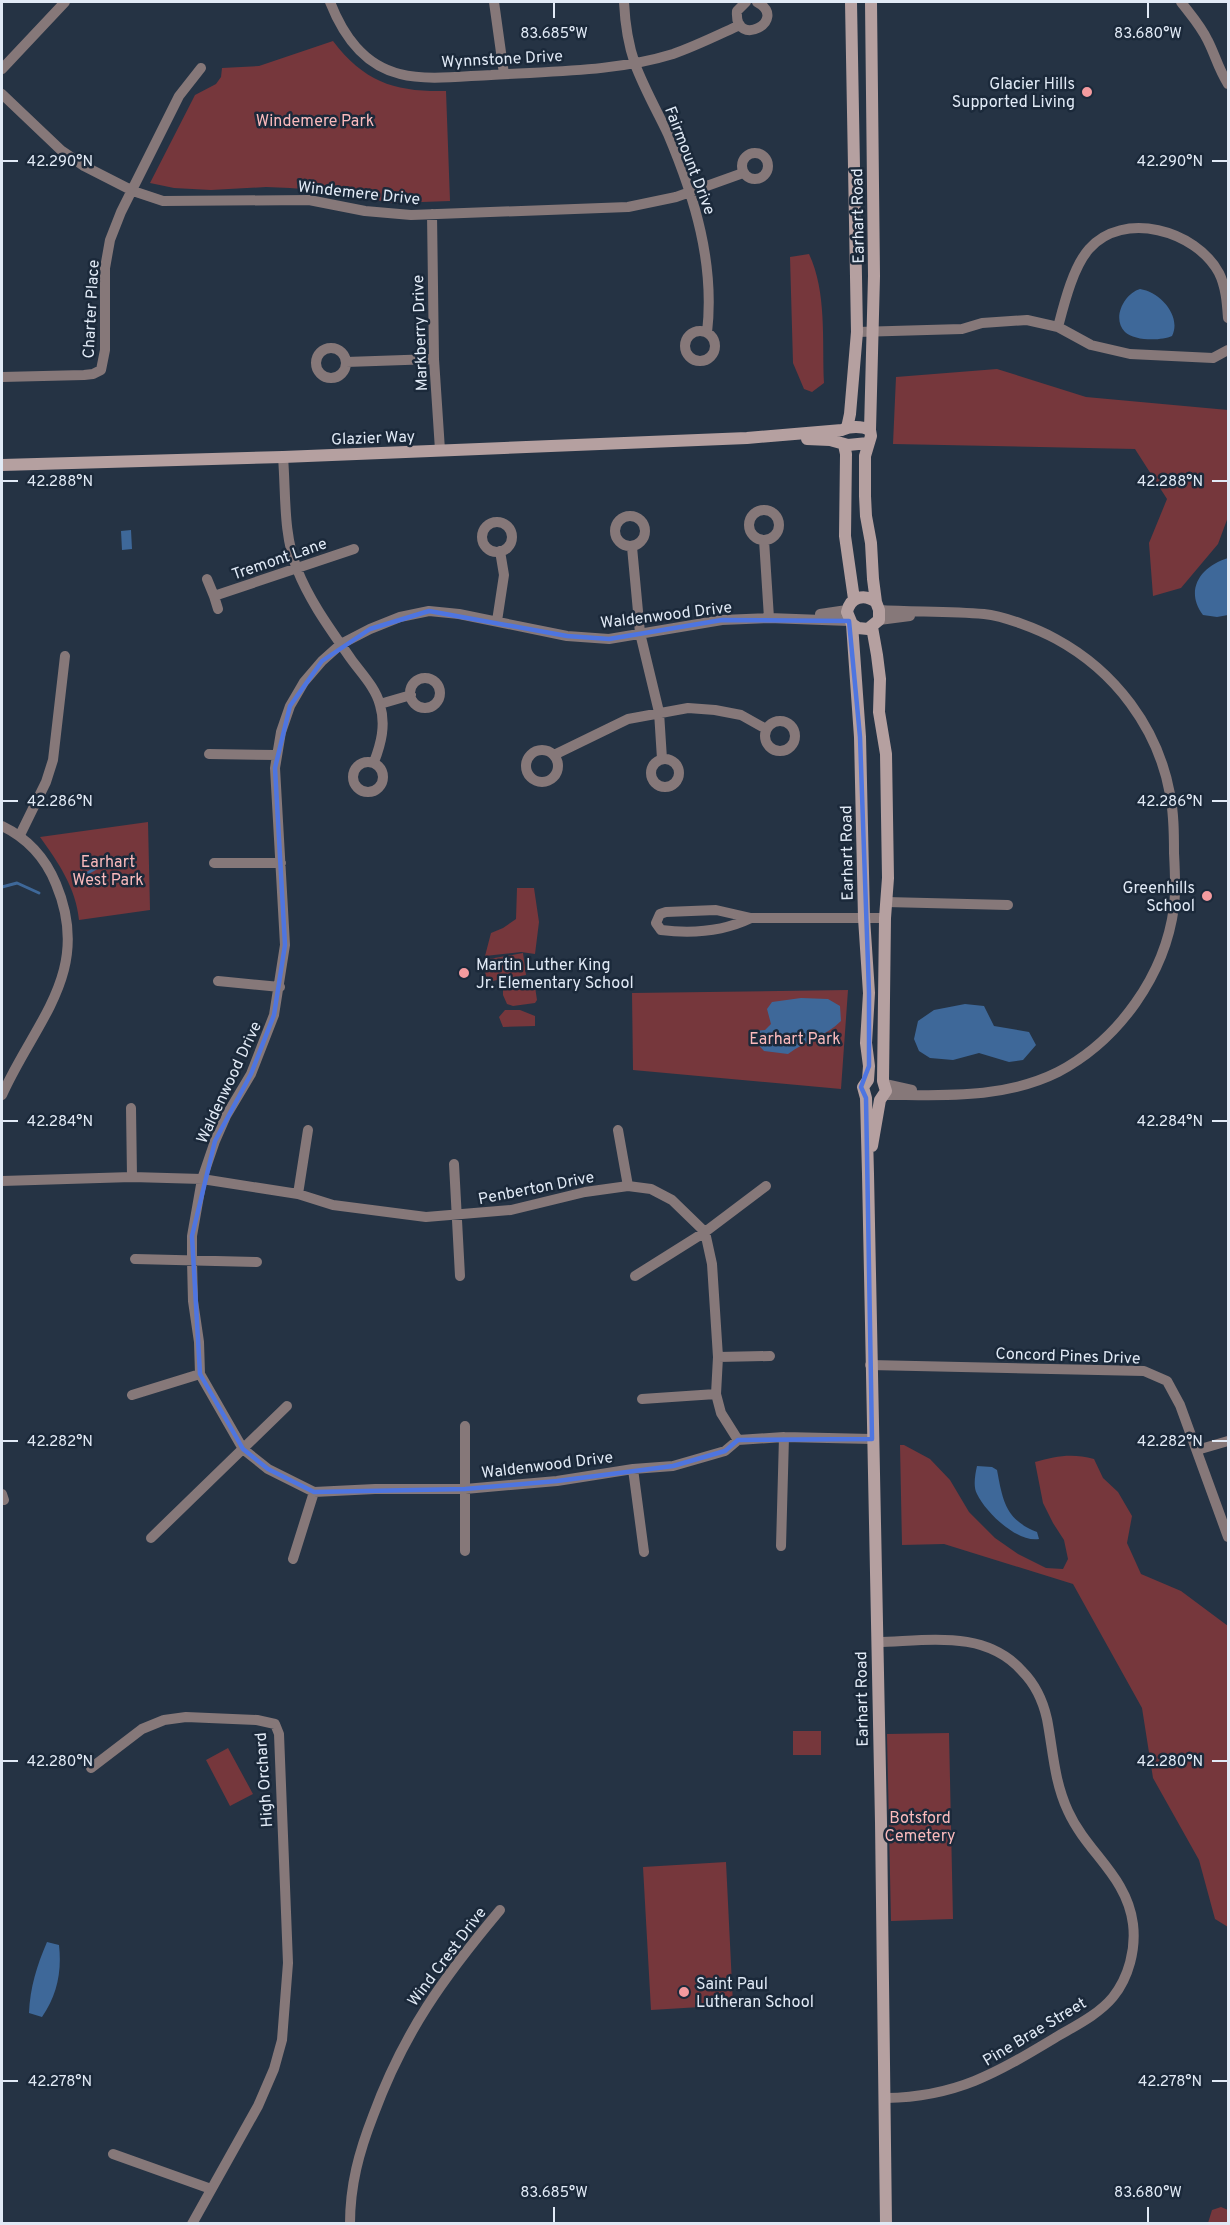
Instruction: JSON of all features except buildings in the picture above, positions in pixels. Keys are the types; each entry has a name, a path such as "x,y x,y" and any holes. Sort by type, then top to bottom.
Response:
{"street":[{"path":"2,69 65,2"},
{"name":"Wynnstone Drive","path":"330,2 338,22 351,43 372,62 400,74 423,77 504,74 635,63 674,53 740,25 749,30 763,26 767,17 766,12 757,2"},
{"path":"494,2 504,74"},
{"name":"Fairmount Drive","path":"624,2 625,23 635,63 668,135 700,225 709,281 710,308 707,333"},
{"path":"740,25 737,11 747,2"},
{"name":"Earhart Road","path":"851,2 857,332 849,423 843,436 846,454 845,536 860,737 868,993 866,1043 869,1066 868,1080 863,1088 866,1098 868,1174 886,2098 885,2223"},
{"name":"Earhart Road","path":"868,1174 883,1090 885,918 888,878 886,754 879,712 876,615 871,543 865,506 865,456 871,436 871,331 874,276 871,2"},
{"path":"1181,2 1202,29 1218,69 1228,84"},
{"path":"133,190 179,96 201,68"},
{"path":"852,86 873,86"},
{"name":"Windemere Drive","path":"2,94 62,151 84,166 133,190 163,201 309,200 365,211 432,214 628,207 690,193 743,173"},
{"name":"Charter Place","path":"2,377 84,375 101,370 105,350 106,258 110,240 133,190"},
{"name":"Markberry Drive","path":"432,214 434,358 440,450"},
{"path":"1058,327 1079,264 1087,251 1108,234 1125,228 1139,227 1158,230 1202,251 1220,275 1225,290 1228,318"},
{"path":"857,332 962,329 982,323 1027,320 1058,327 1091,345 1130,354 1213,358 1228,350"},
{"path":"346,362 434,358"},
{"path":"843,436 862,428 870,430"},
{"path":"843,436 868,443"},
{"name":"Glazier Way","path":"2,465 843,436"},
{"path":"284,457 285,512 296,569 315,606 371,686 380,704 383,724 381,745 374,762"},
{"path":"764,540 769,618"},
{"path":"632,547 640,633 659,712 662,759"},
{"name":"Tremont Lane","path":"214,596 354,549"},
{"path":"497,621 504,575 500,552"},
{"name":"Tremont Lane","path":"207,579 218,609"},
{"path":"876,615 864,597 851,614 863,629 876,615 986,614 1055,638 1091,661 1114,683 1135,709 1150,733 1160,759 1170,793 1175,883 1174,908 1167,937 1142,995 1119,1025 1080,1059 1034,1083 1001,1091 967,1095 938,1095 883,1090"},
{"name":"Waldenwood Drive","path":"851,614 722,620 609,639 567,636 459,614 429,611 400,617 370,629 341,644 322,661 299,690 290,706 281,732 275,768 285,945 274,1015 251,1074 226,1116 215,1141 202,1179 192,1236 192,1261 200,1374 243,1449 268,1469 314,1492 465,1489 557,1481 633,1468 674,1466 725,1451 738,1440 784,1437 872,1439"},
{"path":"20,835 46,782 52,760 65,656"},
{"path":"380,704 411,696"},
{"path":"554,755 628,720 688,708 741,715 766,729"},
{"path":"209,754 277,755"},
{"path":"2,826 20,835 42,858 60,894 68,926 68,951 57,993 2,1095"},
{"path":"214,863 281,863"},
{"path":"886,902 1008,905"},
{"path":"751,918 718,930 667,931 661,930 656,923 660,914 666,912 716,910 751,918 885,918"},
{"path":"218,981 280,987"},
{"path":"868,1080 875,1078 883,1090"},
{"path":"866,1098 872,1101 883,1090"},
{"path":"131,1108 132,1177"},
{"path":"298,1194 308,1130"},
{"path":"618,1130 628,1186"},
{"path":"454,1164 460,1276"},
{"name":"Penberton Drive","path":"2,1181 132,1177 202,1179 298,1194 333,1205 426,1217 511,1210 585,1192 628,1186 651,1189 672,1200 705,1232"},
{"path":"635,1276 705,1232 766,1186"},
{"path":"705,1232 712,1264 718,1357 716,1394 721,1413 738,1440"},
{"path":"135,1259 257,1263"},
{"path":"718,1357 770,1356"},
{"name":"Concord Pines Drive","path":"870,1365 1144,1371 1167,1381 1180,1405 1228,1537"},
{"path":"132,1395 200,1374"},
{"path":"642,1399 716,1394"},
{"path":"151,1538 286,1406"},
{"name":"Waldenwood Drive","path":"465,1426 465,1551"},
{"path":"781,1545 784,1437"},
{"path":"1197,1450 1228,1441"},
{"name":"Waldenwood Drive","path":"633,1468 644,1552"},
{"path":"293,1559 314,1492"},
{"name":"Pine Brae Street","path":"877,1642 950,1640 981,1644 1006,1656 1028,1677 1036,1689 1047,1718 1055,1772 1063,1801 1083,1839 1122,1886 1130,1906 1134,1935 1129,1966 1123,1983 1105,2007 1084,2021 1004,2069 954,2090 924,2096 886,2098"},
{"name":"High Orchard","path":"91,1768 142,1729 164,1720 186,1717 257,1720 275,1724 279,1734 288,1963 283,1998 282,2040 274,2069 258,2106 211,2189"},
{"name":"Wind Crest Drive","path":"350,2223 353,2182 360,2152 383,2087 393,2066 432,1996 454,1965 500,1910"},
{"path":"113,2154 211,2189 192,2223"}],"highlighted area":[{"path":"429,611 567,636 609,639 722,620 849,621 860,737 869,993 869,1066 861,1087 866,1098 872,1439 738,1440 725,1451 673,1466 557,1481 465,1489 314,1492 268,1469 243,1449 200,1374 192,1236 215,1141 251,1074 274,1015 285,945 275,768 290,706 322,661 370,629"}],"green space":[{"name":"Windemere Park","path":"333,41 357,67 383,82 412,90 446,91 450,201 394,203 316,190 266,187 211,190 174,188 150,183 195,95 216,84 221,77 222,68 259,66"},
{"path":"809,254 819,284 823,334 824,383 812,392 804,389 793,363 790,257"},
{"path":"997,369 1086,397 1228,410 1228,517 1218,544 1181,588 1153,596 1149,543 1167,499 1135,449 893,444 896,377"},
{"name":"Earhart West Park","path":"148,822 150,910 79,920 70,886 40,837"},
{"path":"517,888 534,888 539,922 535,954 521,952 485,956 491,933 516,919"},
{"path":"523,953 526,975 487,982 483,960"},
{"path":"530,978 534,980 537,1000 535,1003 513,1006 507,1004 503,995 503,982"},
{"name":"Earhart Park","path":"848,990 841,1089 633,1070 632,993"},
{"path":"505,1010 520,1010 535,1016 535,1026 503,1027 499,1017"},
{"path":"900,1445 930,1459 950,1480 969,1512 995,1538 1018,1554 1046,1568 1063,1569 1068,1559 1064,1540 1043,1503 1035,1462 1064,1456 1094,1459 1103,1478 1118,1492 1132,1516 1127,1543 1141,1574 1181,1591 1228,1626 1228,1927 1215,1919 1199,1860 1153,1778 1142,1708 1073,1584 944,1544 902,1545"},
{"path":"793,1731 821,1731 821,1755 793,1755"},
{"name":"Botsford Cemetery","path":"949,1733 953,1919 891,1921 887,1734"},
{"path":"228,1748 253,1794 230,1806 206,1760"},
{"path":"726,1862 733,2005 651,2010 643,1867"},
{"path":"1221,2207 1228,2210 1228,2223 1208,2223 1212,2210"}],"water":[{"path":"1140,289 1162,300 1172,313 1174,328 1172,336 1141,339 1125,332 1119,320 1122,307 1129,295"},
{"path":"131,530 132,549 122,550 121,531"},
{"path":"1228,558 1228,615 1217,617 1203,615 1195,597 1198,580 1210,567"},
{"path":"801,998 828,999 840,1006 841,1021 829,1031 788,1054 764,1051 755,1041 756,1031 765,1030 771,1024 767,1009 772,1002"},
{"path":"965,1004 984,1006 994,1026 1029,1032 1036,1045 1023,1060 1009,1062 979,1053 953,1060 930,1058 919,1051 914,1039 918,1021 934,1010"},
{"path":"977,1466 992,1467 997,1470 1001,1492 1012,1516 1037,1532 1039,1539 1031,1539 1013,1532 995,1518 981,1502 976,1491"},
{"path":"47,1942 59,1945 60,1965 55,1992 42,2017 29,2013 35,1977"}],"waterway":[{"path":"75,880 100,866 133,860"},
{"path":"2,887 17,883 39,893"}],"place":[{"name":"Glacier Hills Supported Living","path":"1087,92"},
{"name":"Greenhills School","path":"1207,896"},
{"name":"Martin Luther King Jr. Elementary School","path":"464,973"},
{"name":"Saint Paul Lutheran School","path":"684,1992"}]}
